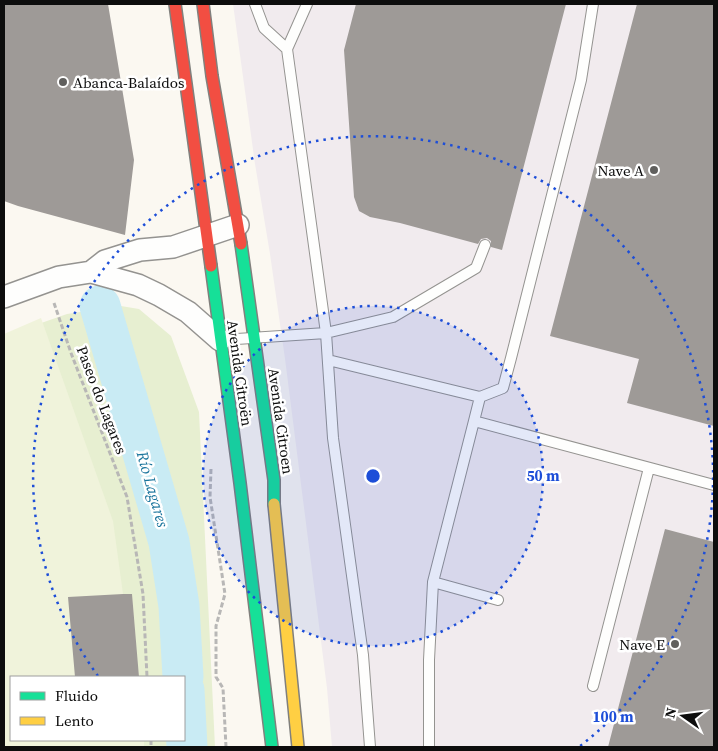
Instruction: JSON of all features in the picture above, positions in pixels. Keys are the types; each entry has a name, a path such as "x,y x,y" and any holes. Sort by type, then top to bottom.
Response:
{"main road":[{"name":"Avenida Citroën","path":"175,4 240,483 272,747"},
{"name":"Avenida Citroën","path":"203,4 212,76 238,225 254,338"},
{"name":"Avenida Citroen","path":"254,338 274,480 274,508 298,747"}],"street":[{"path":"91,272 105,261 140,250 173,247 238,225"},
{"path":"4,298 59,277 91,272 138,285 159,295 188,312 220,340"}],"lane":[{"path":"255,4 264,28 287,49"},
{"path":"307,4 287,49 326,333 333,438 363,655 370,747"},
{"path":"328,360 480,397 503,388 581,80 592,4"},
{"path":"220,340 326,333 393,317 476,268 485,245"},
{"path":"429,747 429,660 432,582 480,397"},
{"path":"474,421 714,485"},
{"path":"593,686 649,468"},
{"path":"432,582 498,600"}],"path":[{"name":"Paseo do Lagares","path":"56,308 127,497 143,594 147,676"},
{"path":"211,460 210,496 225,594 216,626 216,677 223,688 226,747"}],"shaded area":[{"path":"233,4 714,4 714,747 332,747 327,688 285,359"}],"green space":[{"path":"121,306 139,309 171,336 199,412 215,747 67,747 66,741 185,741 185,676 61,676 4,336 67,314"},
{"path":"41,318 113,521 123,594 132,594 139,676 10,676 10,741 144,741 144,747 4,747 4,334"}],"building":[{"name":"Abanca-Balaídos","path":"4,4 108,4 134,160 125,235 4,201"},
{"path":"356,4 566,4 502,250 491,247 491,241 487,238 481,239 478,244 370,217 359,211 354,197 344,50"},
{"name":"Nave A","path":"637,4 714,4 714,426 627,403 639,359 550,336"},
{"name":"Nave E","path":"665,529 714,542 714,747 608,747"},
{"path":"132,594 139,676 75,676 68,597"}],"waterway":[{"name":"Río Lagares","path":"100,306 169,542 179,606 183,676"},
{"name":"Río Lagares","path":"185,709 187,747"}],"traffic: fast":[{"path":"241,244 274,480 274,504"},
{"path":"211,266 272,747"}],"traffic: slow":[{"path":"274,504 298,747"}],"traffic: jam":[{"path":"175,4 211,266"},
{"path":"203,4 212,76 241,244"}],"place":[{"name":"Abanca-Balaídos","path":"63,82"},
{"name":"Nave A","path":"654,170"},
{"name":"Nave E","path":"675,644"}]}
